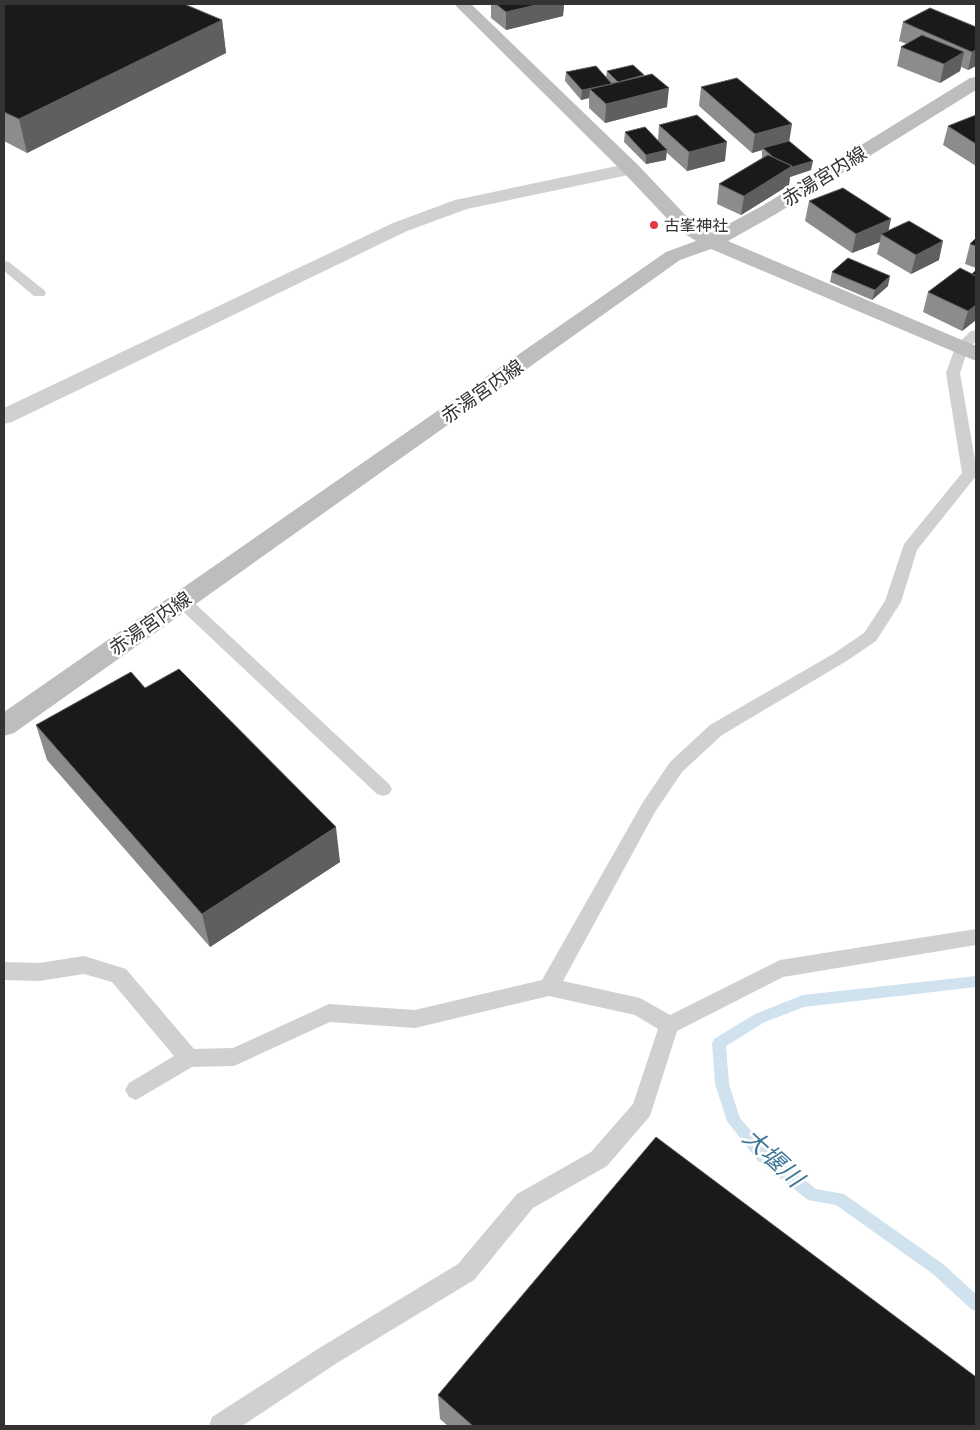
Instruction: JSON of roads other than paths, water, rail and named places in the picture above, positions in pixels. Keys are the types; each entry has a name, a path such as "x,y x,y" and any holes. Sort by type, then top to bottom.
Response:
{"main road":[{"path":"462,4 631,169 684,224 712,242 971,345"},
{"name":"赤湯宮内線","path":"4,726 673,256 712,242 769,210 976,82"}],"street":[{"path":"4,417 400,227 462,204 631,169"}],"lane":[{"path":"4,265 39,293"},
{"path":"549,987 649,806 676,767 716,730 839,658 870,637 893,602 910,548 970,474 953,373 971,345"},
{"path":"182,601 383,789"},
{"path":"221,1426 329,1355 466,1272 525,1201 598,1158 642,1109 669,1025 780,969 976,937"},
{"path":"4,971 39,972 84,965 119,975 189,1058"},
{"path":"136,1090 189,1058 234,1057 329,1013 416,1019 549,987 640,1007 669,1025"}],"waterway":[{"name":"大堰川","path":"976,981 803,1001 760,1018 719,1043 722,1084 734,1121 763,1156 813,1195 839,1199 938,1269 976,1304"}],"place":[{"name":"古峯神社","path":"654,225"}]}
